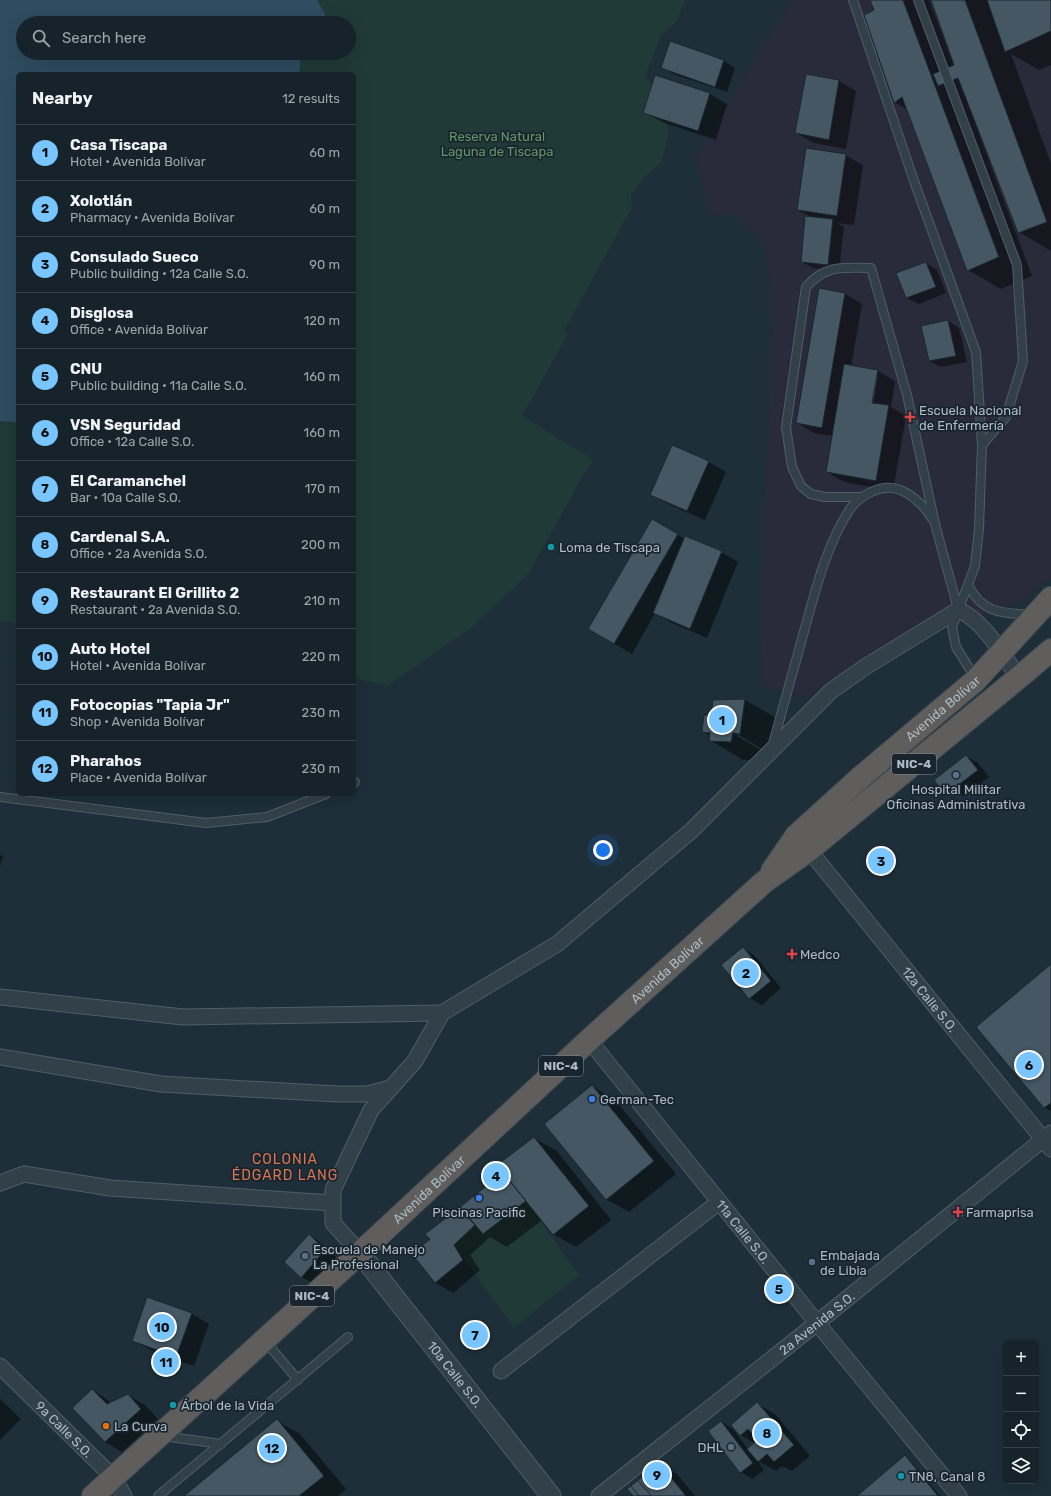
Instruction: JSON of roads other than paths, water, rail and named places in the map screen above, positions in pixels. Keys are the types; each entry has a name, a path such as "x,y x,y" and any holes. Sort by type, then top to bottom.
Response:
{"highway":[{"name":"Avenida Bolívar","path":"764,882 796,836 861,777 976,680 1051,598"},
{"name":"Avenida Bolívar","path":"93,1496 360,1253 589,1040 764,882 809,850 1047,655"},
{"path":"809,850 805,840 806,836 834,811 846,792"}],"street":[{"path":"360,1253 334,1223 333,1190 371,1110 415,1061 442,1013 557,944 691,831 830,691 865,667 958,610 965,613 982,628 1019,678"},
{"name":"12a Calle S.O.","path":"809,850 1049,1140"},
{"path":"0,997 183,1016 442,1013"},
{"name":"11a Calle S.O.","path":"589,1040 817,1323 959,1496"},
{"path":"0,1057 161,1084 337,1094 368,1094 390,1088"},
{"name":"2a Avenida S.O.","path":"600,1496 1049,1140"},
{"path":"0,1183 24,1174 110,1188 333,1203"},
{"path":"501,1371 719,1202"},
{"name":"10a Calle S.O.","path":"360,1253 551,1496"},
{"name":"9a Calle S.O.","path":"0,1366 113,1477 124,1496"}],"lane":[{"path":"853,0 914,181 976,352 982,445 979,529 975,566 952,627 956,647 976,680"},
{"path":"918,0 1017,265 1023,361 1006,417 982,445"},
{"path":"861,497 825,497 811,494 801,486 792,467 786,427 806,288 813,279 833,268 871,268 907,395 935,524 958,610"},
{"path":"771,749 817,586 836,534 850,508 861,497 876,490 896,488 911,495 924,507 935,524"},
{"path":"968,585 974,597 984,605 997,612 1036,615"},
{"path":"0,797 206,823 266,817 321,796"},
{"path":"158,1496 348,1337"},
{"path":"264,1340 298,1380"},
{"path":"159,1436 221,1444"}],"place":[{"name":"Escuela Nacional de Enfermería","path":"910,417"},
{"name":"Loma de Tiscapa","path":"551,547"},
{"name":"Casa Tiscapa","path":"722,720"},
{"name":"Hospital Militar Oficinas Administrativa","path":"956,775"},
{"name":"Consulado Sueco","path":"881,861"},
{"name":"Medco","path":"792,954"},
{"name":"Xolotlán","path":"746,973"},
{"name":"VSN Seguridad","path":"1029,1065"},
{"name":"German-Tec","path":"592,1099"},
{"name":"Disglosa","path":"496,1176"},
{"name":"Piscinas Pacific","path":"479,1198"},
{"name":"Farmaprisa","path":"958,1212"},
{"name":"Escuela de Manejo La Profesional","path":"305,1256"},
{"name":"Embajada de Libia","path":"812,1262"},
{"name":"CNU","path":"779,1289"},
{"name":"Auto Hotel","path":"162,1327"},
{"name":"El Caramanchel","path":"475,1335"},
{"name":"Fotocopias \"Tapia Jr\"","path":"166,1362"},
{"name":"Árbol de la Vida","path":"173,1405"},
{"name":"La Curva","path":"106,1426"},
{"name":"Cardenal S.A.","path":"767,1433"},
{"name":"DHL","path":"731,1447"},
{"name":"Pharahos","path":"272,1448"},
{"name":"Restaurant El Grillito 2","path":"657,1475"},
{"name":"TN8, Canal 8","path":"901,1476"}],"district":[{"name":"COLONIA ÉDGARD LANG","path":"285,1168"}],"park label":[{"name":"Reserva Natural Laguna de Tiscapa","path":"497,144"}]}
